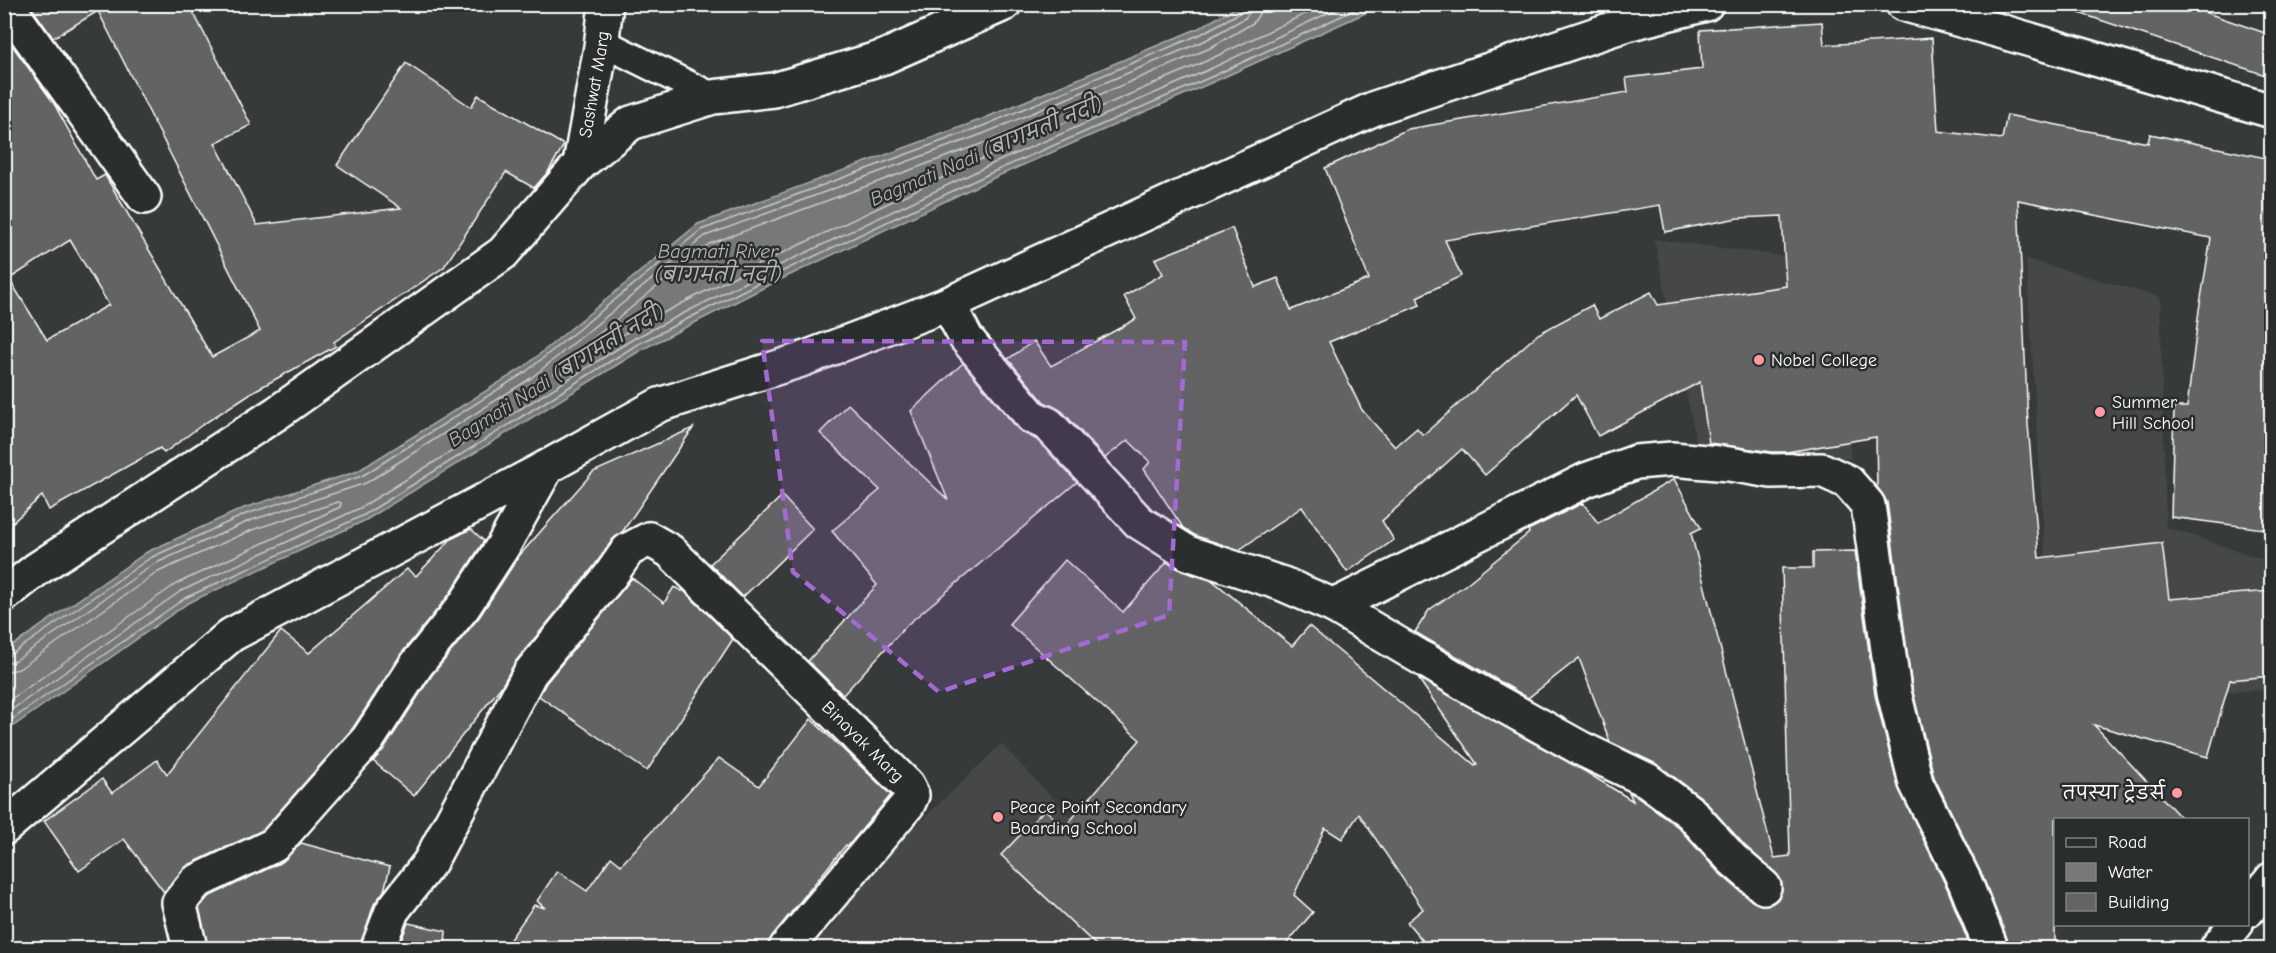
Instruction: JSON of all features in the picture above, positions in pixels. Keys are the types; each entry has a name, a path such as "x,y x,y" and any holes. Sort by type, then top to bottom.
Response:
{"street":[{"path":"6,4 144,197"},
{"name":"Sashwat Marg","path":"580,164 602,42 606,4"},
{"path":"4,595 37,569 277,413 504,253 580,164 631,123 713,97 774,90 884,57 1004,4"},
{"path":"4,828 231,635 659,405 798,361 948,304 1375,108 1627,24 1706,4"},
{"path":"1903,4 2271,111"},
{"path":"948,304 966,338 1032,417 1048,424 1139,522 1188,553 1283,585 1334,606 1472,688 1582,749 1647,780 1690,813 1732,859 1764,887"},
{"path":"1334,606 1586,480 1636,462 1672,459 1729,464 1771,471 1822,470 1848,482 1868,505 1894,692 1917,783 1965,882 1991,948"},
{"path":"190,948 179,903 196,882 274,844 369,739 417,664 464,606 503,546 547,467"},
{"name":"Binayak Marg","path":"378,948 392,910 430,862 530,673 610,576 628,549 650,539 670,551 907,784 912,795 908,804 786,948"},
{"path":"2249,907 2271,879"},
{"path":"2217,948 2234,926"}],"lane":[{"path":"602,42 713,97"}],"highlighted area":[{"path":"762,341 1185,342 1169,615 939,692 793,572"}],"shaded area":[{"name":"Nobel College","path":"1654,239 1830,262 1851,458 1703,474"},
{"name":"Summer Hill School","path":"2026,259 2160,297 2166,527 2271,562 2271,690 1905,702 1890,619 2048,599"},
{"name":"Peace Point Secondary Boarding School","path":"1001,744 1140,889 1078,948 809,948 836,923 834,905"}],"water":[{"name":"Bagmati River (बागमती नदी)","path":"1242,4 1383,5 998,176 767,286 641,350 366,520 188,603 5,732 5,651 147,552 244,508 358,471 524,367 698,224 980,120 1199,28"}],"building":[{"path":"29,4 189,4 251,125 215,143 257,225 401,208 337,165 406,63 471,107 478,95 564,145 548,172 534,188 506,172 444,267 334,342 336,346 254,391 164,453 160,448 49,510 42,496 4,530 4,34 53,102 96,180 105,175 212,357 260,331 98,11 53,38","holes":["70,240 109,305 47,340 9,279"]},
{"path":"2074,4 2181,4 2271,35 2271,77 2073,11"},
{"path":"1822,22 1824,45 1932,38 1938,131 2002,139 2007,115 2148,143 2150,134 2271,159 2271,530 2171,517 2174,407 2187,407 2211,238 2018,200 2028,424 2039,558 2162,543 2169,599 2271,591 2271,676 2230,680 2208,757 2094,725 2181,818 2054,818 2055,948 2009,948 1982,875 1934,777 1912,688 1887,502 1877,487 1876,437 1787,452 1709,443 1700,382 1598,436 1576,395 1485,475 1462,449 1382,521 1394,540 1347,572 1302,507 1239,550 1196,536 1183,528 1144,469 1150,462 1128,440 1105,458 1062,411 1044,402 1008,359 1034,341 1051,366 1136,319 1124,296 1163,274 1155,259 1232,228 1255,287 1278,278 1291,310 1369,279 1325,168 1408,129 1628,92 1626,78 1702,69 1700,30","holes":["1660,205 1665,232 1738,218 1782,216 1786,286 1658,305 1651,292 1599,319 1592,305 1538,334 1423,435 1417,428 1395,447 1362,410 1329,342 1420,305 1417,297 1461,276 1445,240"]},
{"path":"963,363 1018,429 1037,440 1077,482 908,624 843,695 808,661 877,585 832,531 880,490 820,433 848,404 948,500 911,411"},
{"path":"693,428 623,531 613,539 595,565 516,661 501,687 414,796 373,761 384,749 432,675 480,616 519,556 593,472"},
{"path":"1674,479 1701,528 1691,533 1774,858 1790,856 1782,568 1813,568 1813,552 1855,551 1875,695 1898,787 1948,890 1969,944 1962,948 1429,948 1407,922 1423,909 1359,814 1342,839 1325,828 1294,895 1313,912 1283,948 1099,948 1001,855 1045,809 1064,828 1140,740 1009,624 1065,560 1123,612 1167,562 1182,571 1213,581 1292,646 1309,626 1475,765 1477,764 1418,678 1586,772 1633,801 1629,792 1637,796 1678,827 1718,872 1752,901 1761,905 1771,904 1778,899 1782,890 1781,880 1745,846 1702,798 1658,765 1610,742 1579,658 1528,698 1415,632 1429,610 1465,585 1529,533 1528,530 1583,503 1598,523"},
{"path":"782,496 813,529 743,597 710,564"},
{"path":"471,529 484,541 449,595 401,654 353,728 263,830 188,865 164,892 124,839 79,871 44,821 102,779 112,793 157,760 167,774 281,631 309,653 407,569 416,576 451,539"},
{"path":"632,578 664,603 674,587 683,590 733,639 647,771 539,696 546,683"},
{"path":"811,719 891,795 848,846 846,845 772,936 768,948 504,948 534,905 545,908 537,901 557,871 587,891 611,857 621,865 719,758 759,786"},
{"path":"301,843 390,867 384,891 374,904 360,948 208,948 199,908 208,897 282,862"},
{"path":"408,923 446,931 445,948 398,948"}],"place":[{"name":"Nobel College","path":"1759,360"},
{"name":"Summer Hill School","path":"2100,412"},
{"name":"तपस्या ट्रेडर्स","path":"2177,793"},
{"name":"Peace Point Secondary Boarding School","path":"998,817"}],"water label":[{"name":"Bagmati Nadi (बागमती नदी)","path":"986,151"},
{"name":"Bagmati Nadi (बागमती नदी)","path":"556,375"}]}
